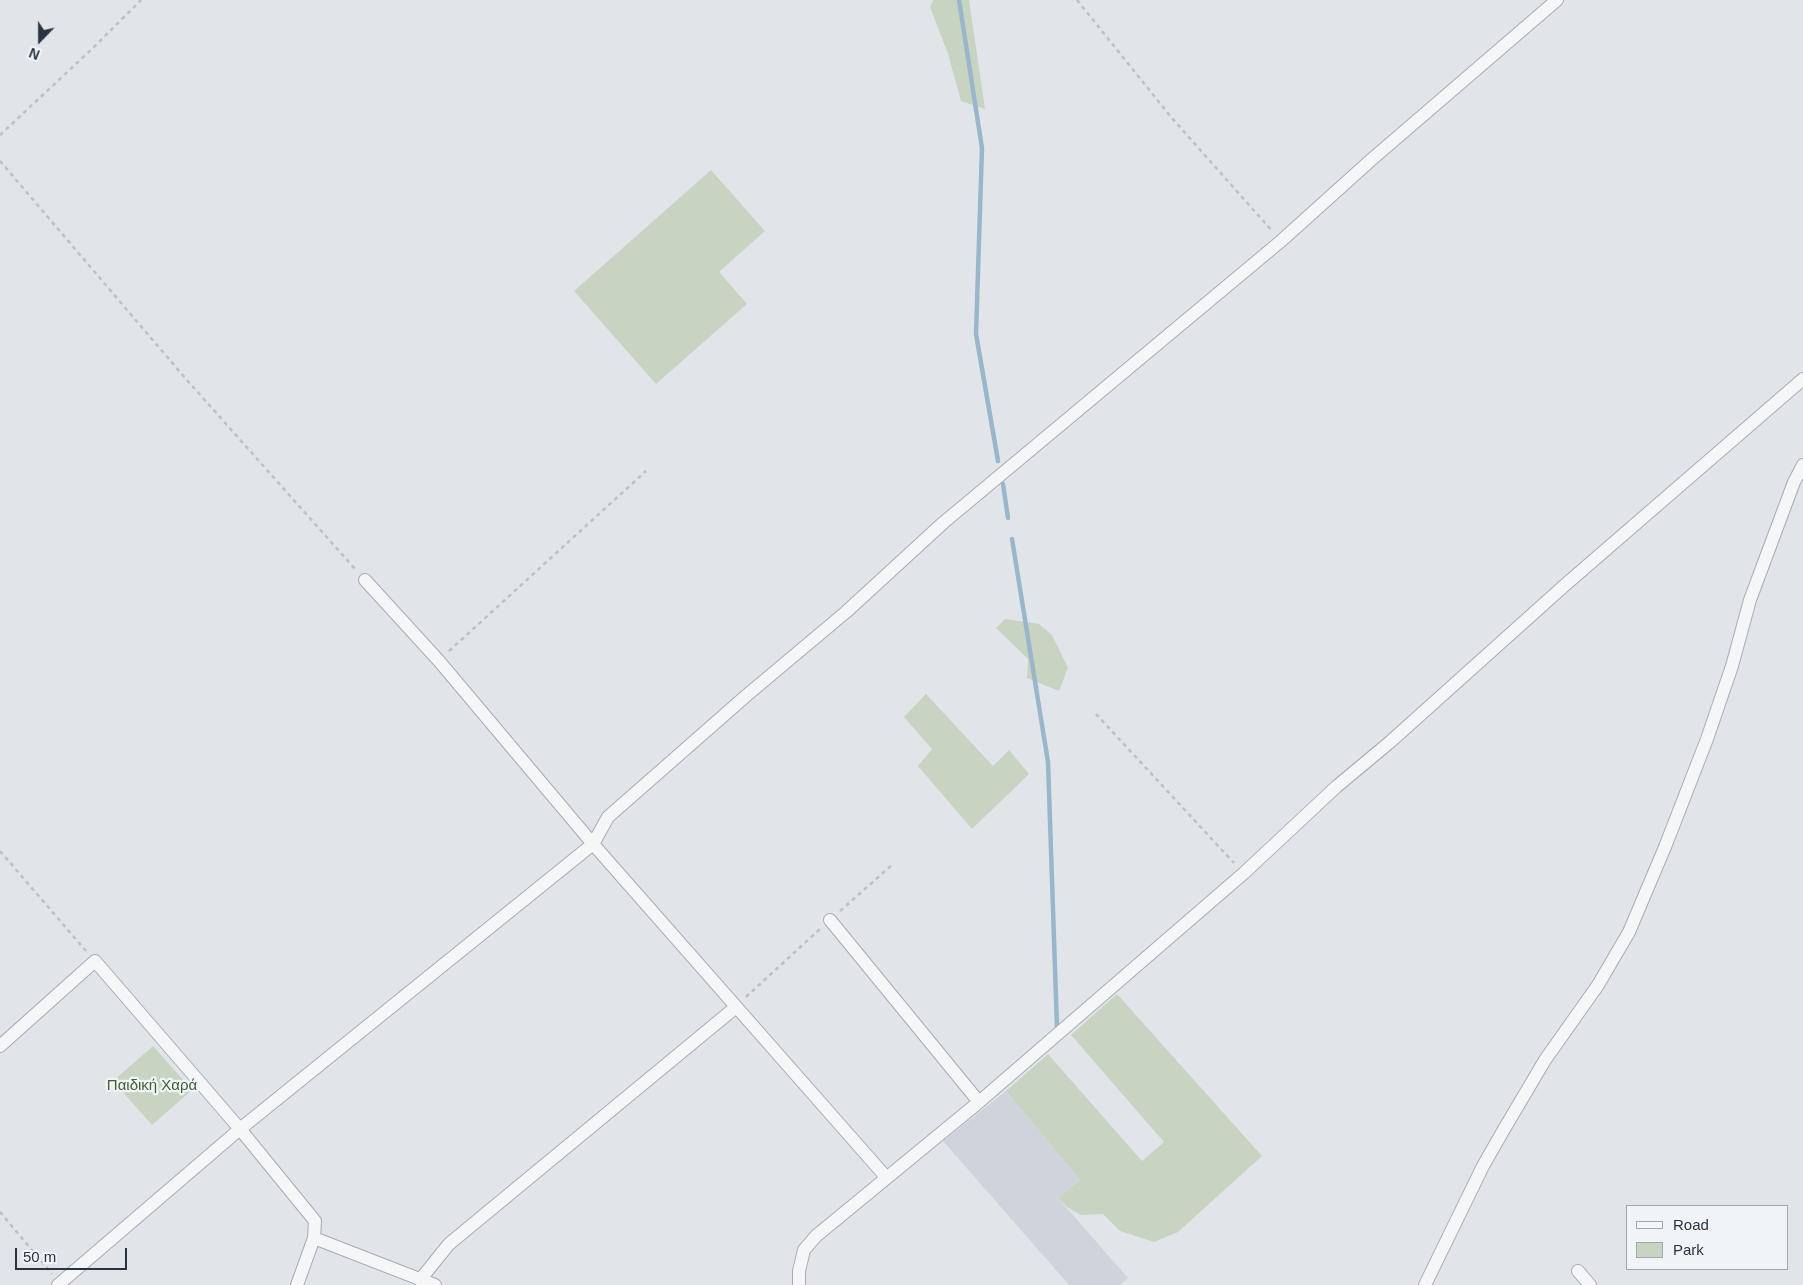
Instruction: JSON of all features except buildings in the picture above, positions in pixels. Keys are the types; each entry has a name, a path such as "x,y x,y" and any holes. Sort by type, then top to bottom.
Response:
{"street":[{"path":"59,1284 240,1129 593,844 608,817 747,695 846,612 943,523 1281,240 1557,0"},
{"path":"799,1285 799,1271 804,1250 816,1236 979,1102 1244,873 1336,787 1390,742 1565,584 1803,378"},
{"path":"1425,1285 1483,1166 1503,1131 1545,1060 1616,956 1629,932 1707,739 1732,666 1750,600 1794,482 1803,465"},
{"path":"365,580 439,660 593,844 886,1177"},
{"path":"830,920 979,1102"},
{"path":"0,1046 95,961 240,1129 315,1221 314,1238 297,1285"},
{"path":"420,1280 449,1244 736,1007"},
{"path":"314,1238 435,1285"},
{"path":"1578,1271 1590,1285"}],"path":[{"path":"0,135 141,0"},
{"path":"1077,0 1171,117 1281,240"},
{"path":"0,161 186,379 365,580"},
{"path":"439,660 646,471"},
{"path":"1096,714 1244,873"},
{"path":"0,852 95,961"},
{"path":"736,1007 892,865"},
{"path":"0,1212 59,1284"}],"shaded area":[{"path":"1006,1091 1080,1180 1058,1198 1128,1278 1120,1285 1069,1285 943,1141"}],"green space":[{"path":"933,0 969,0 985,109 961,101 948,54 930,7"},
{"path":"711,170 765,231 719,272 747,304 656,384 574,291"},
{"path":"1005,619 1039,624 1052,635 1068,668 1059,691 1027,678 1028,659 996,628"},
{"path":"926,694 993,766 1009,750 1029,774 972,829 918,766 932,749 904,717"},
{"path":"1117,994 1262,1156 1178,1232 1154,1242 1120,1231 1103,1214 1081,1215 1067,1207 1058,1198 1080,1180 1006,1091 1048,1054 1142,1161 1164,1142 1071,1035"},
{"name":"Παιδική Χαρά","path":"153,1046 192,1090 152,1125 113,1081"}],"waterway":[{"path":"959,0 982,148 976,334 998,461"},
{"path":"1003,484 1008,518"},
{"path":"1012,539 1048,762 1057,1027"}]}
